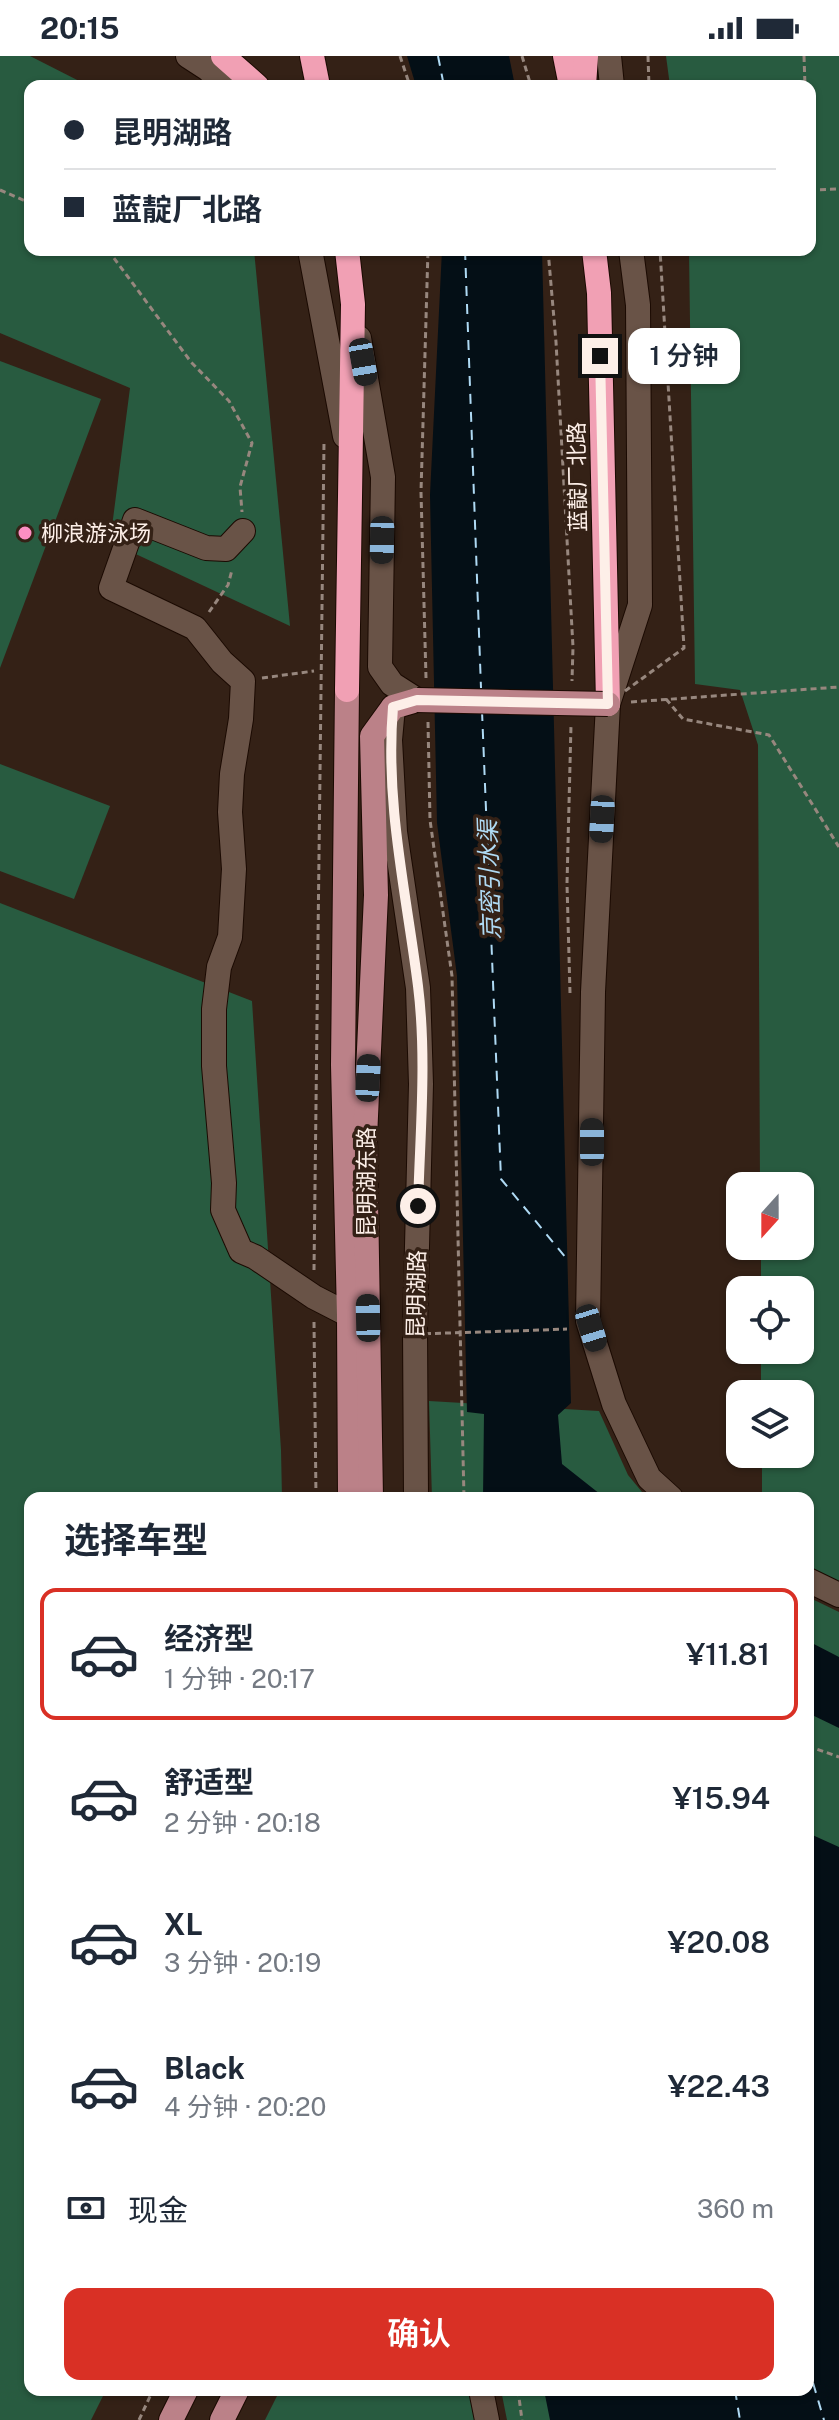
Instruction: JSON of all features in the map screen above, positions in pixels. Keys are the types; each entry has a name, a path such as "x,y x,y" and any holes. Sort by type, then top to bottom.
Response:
{"highway":[{"path":"223,56 250,80"},
{"path":"312,56 317,80"},
{"path":"565,56 570,80"},
{"path":"584,80 586,56"},
{"path":"338,256 353,304"},
{"path":"347,690 353,304 348,256"},
{"name":"蓝靛厂北路","path":"595,256 599,293 608,704"}],"main road":[{"name":"昆明湖东路","path":"347,690 343,1065 350,1492"},
{"path":"393,707 424,697 608,704"},
{"name":"昆明湖东路","path":"371,1492 365,1138 376,895 371,751 372,736 393,707"},
{"path":"171,2420 183,2396"},
{"path":"222,2420 234,2396"}],"street":[{"path":"188,56 220,80"},
{"path":"609,56 611,80"},
{"path":"311,256 351,472"},
{"path":"632,256 638,305 640,605 608,704 593,992 588,1321 614,1404 649,1478 664,1492"},
{"path":"353,304 383,477 380,667 392,684 424,697"},
{"path":"243,531 226,549 206,548 135,520 111,588 195,628 222,662 243,681 230,812 234,869 230,937 219,967 214,1009 214,1066 224,1183 223,1210 241,1251 349,1315"},
{"name":"昆明湖路","path":"393,707 390,740 395,832 419,1004 421,1084 415,1334 416,1492"},
{"path":"814,1583 839,1595"},
{"path":"482,2396 487,2420"}],"path":[{"path":"400,56 408,80"},
{"path":"522,56 529,80"},
{"path":"648,56 649,80"},
{"path":"804,56 805,80"},
{"path":"816,190 839,189"},
{"path":"0,190 24,200"},
{"path":"112,256 191,362 229,401 252,443 240,487 243,531 228,585 195,628"},
{"path":"428,256 421,492 424,697 430,820 452,976 464,1492"},
{"path":"549,256 573,647 571,694"},
{"path":"608,704 684,648 660,256"},
{"path":"316,1492 314,1297 324,435"},
{"path":"243,681 314,671"},
{"path":"608,704 839,687"},
{"path":"666,699 683,719 769,735 839,847"},
{"path":"570,1006 567,884 571,726"},
{"path":"415,1334 591,1328"},
{"path":"814,1748 839,1757"},
{"path":"139,2420 150,2396"},
{"path":"519,2396 522,2420"}],"green space":[{"path":"0,56 30,56 77,80 24,80 24,256 255,256 290,626 110,542 130,388 0,333"},
{"path":"666,56 839,56 839,1588 814,1576 814,1492 762,1492 762,1468 814,1468 814,1380 761,1380 761,1364 814,1364 814,1276 761,1276 761,1260 814,1260 814,1172 760,1172 758,745 740,690 695,684 689,256 816,256 816,80 669,80"},
{"name":"柳浪游泳场","path":"0,361 101,399 0,668"},
{"path":"0,764 110,806 74,899 0,871"},
{"path":"0,903 252,1001 282,1492 24,1492 24,2396 103,2396 91,2420 0,2420"},
{"path":"429,1401 599,1411 628,1475 642,1492 432,1492"},
{"path":"814,1600 839,1612 839,2420 507,2420 502,2396 814,2396"},
{"path":"277,2396 482,2396 487,2420 265,2420"}],"water":[{"path":"407,56 509,56 514,80 414,80"},
{"name":"京密引水渠","path":"442,256 542,256 571,1403 558,1415 562,1464 597,1492 483,1492 484,1414 467,1412 457,976 437,823 430,495"},
{"path":"814,1644 839,1657 839,1728 814,1716"},
{"path":"814,1836 839,1847 839,2420 550,2420 545,2396 814,2396"}],"ferry route":[{"path":"438,56 443,80"},
{"path":"465,256 481,688"},
{"path":"482,711 501,1179 566,1258"},
{"path":"814,2386 824,2420"},
{"path":"736,2396 740,2420"}],"place":[{"name":"柳浪游泳场","path":"25,533"}],"route":[{"path":"418,1206 421,1084 418,988 395,832 390,740 393,707 417,700 608,704 600,356"}]}
